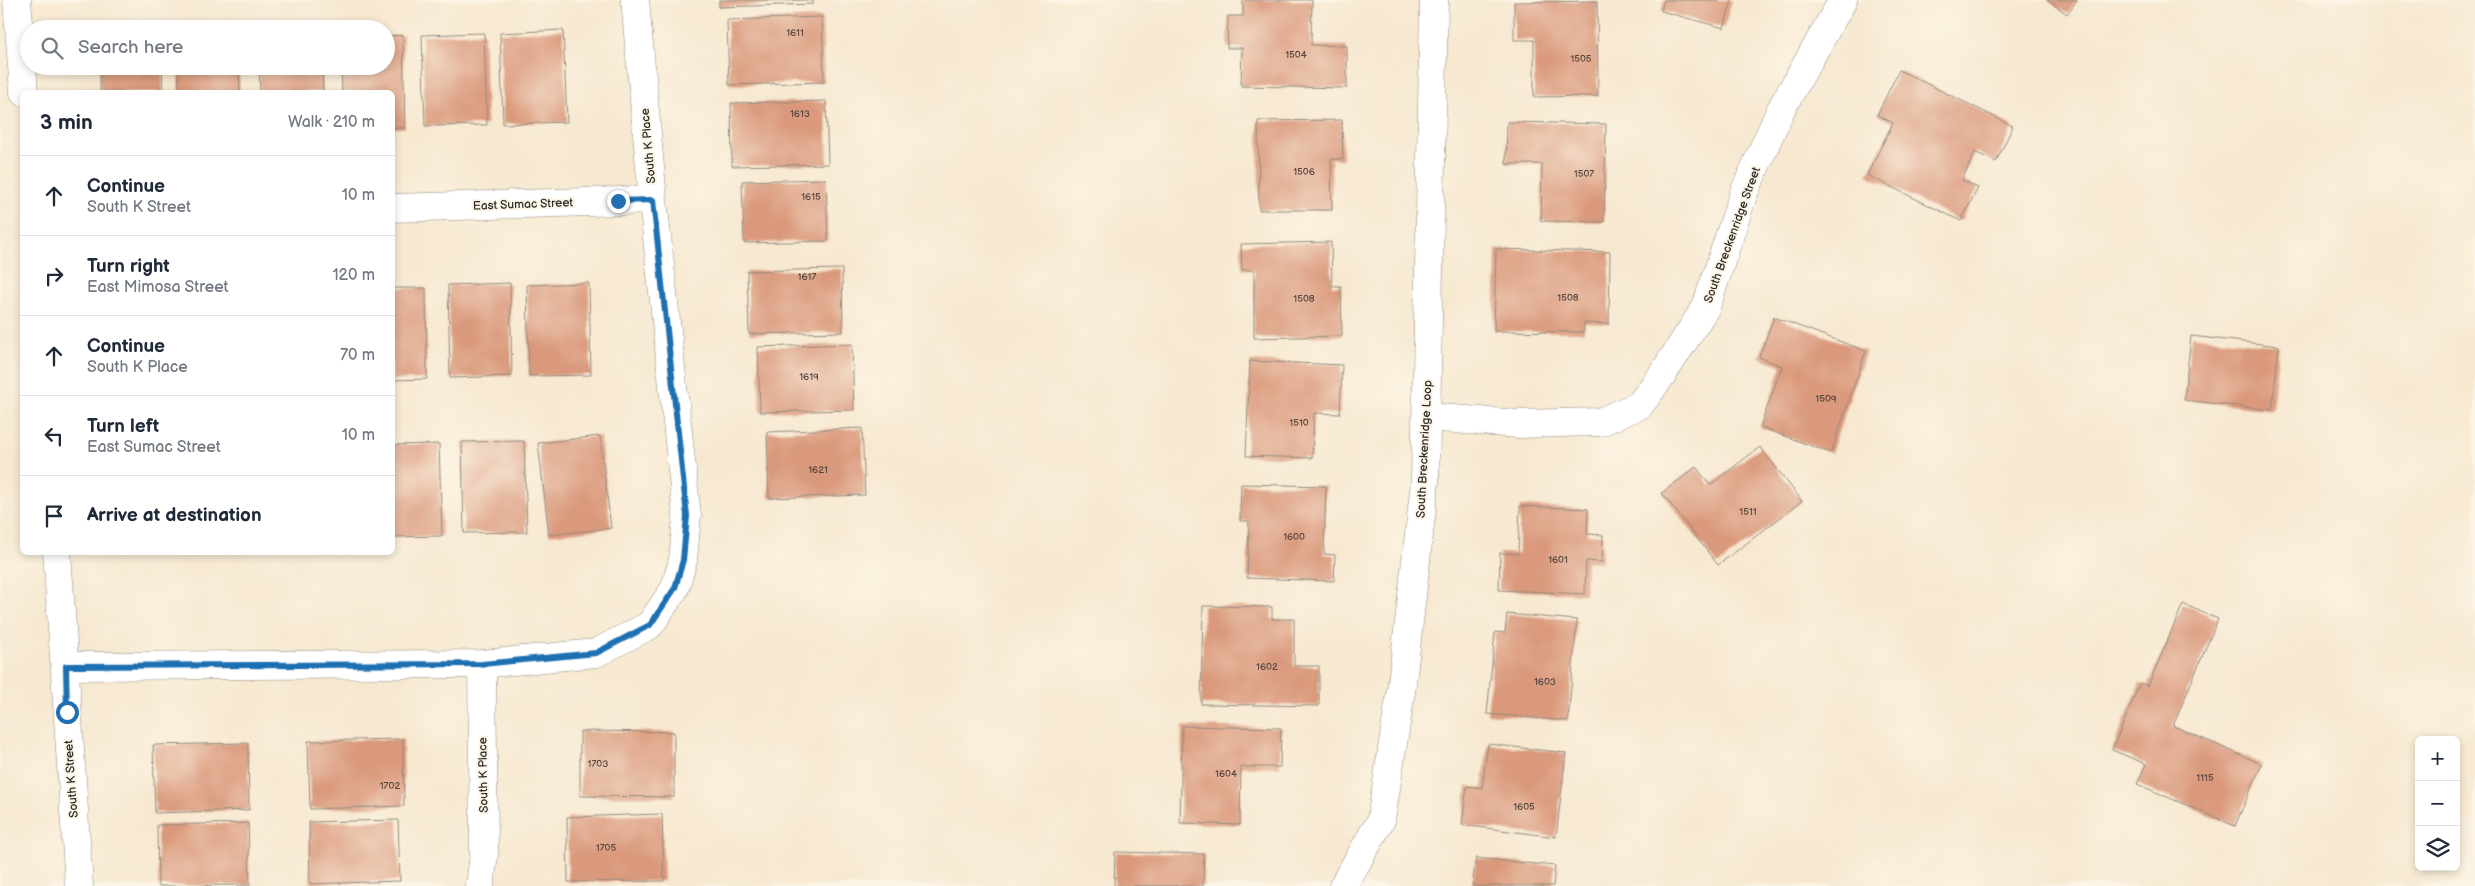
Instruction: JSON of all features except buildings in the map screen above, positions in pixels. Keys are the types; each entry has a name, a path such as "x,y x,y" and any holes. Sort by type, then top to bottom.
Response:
{"street":[{"path":"17,0 20,39"},
{"name":"South K Place","path":"66,666 482,664 596,653 650,625 675,588 683,560 687,516 653,200 636,0"},
{"name":"South Breckenridge Loop","path":"1343,886 1381,820 1401,692 1425,482 1428,417 1434,0"},
{"name":"South Breckenridge Street","path":"1428,417 1518,424 1600,422 1640,405 1706,307 1744,195 1777,118 1828,23 1843,0"},
{"path":"23,75 24,90"},
{"name":"East Sumac Street","path":"395,208 653,200"},
{"name":"South K Street","path":"57,555 79,886"},
{"name":"South K Place","path":"480,886 484,854 482,664"}],"route":[{"path":"67,712 66,666 482,664 596,653 650,625 675,588 683,560 687,516 653,200 618,201"}]}
